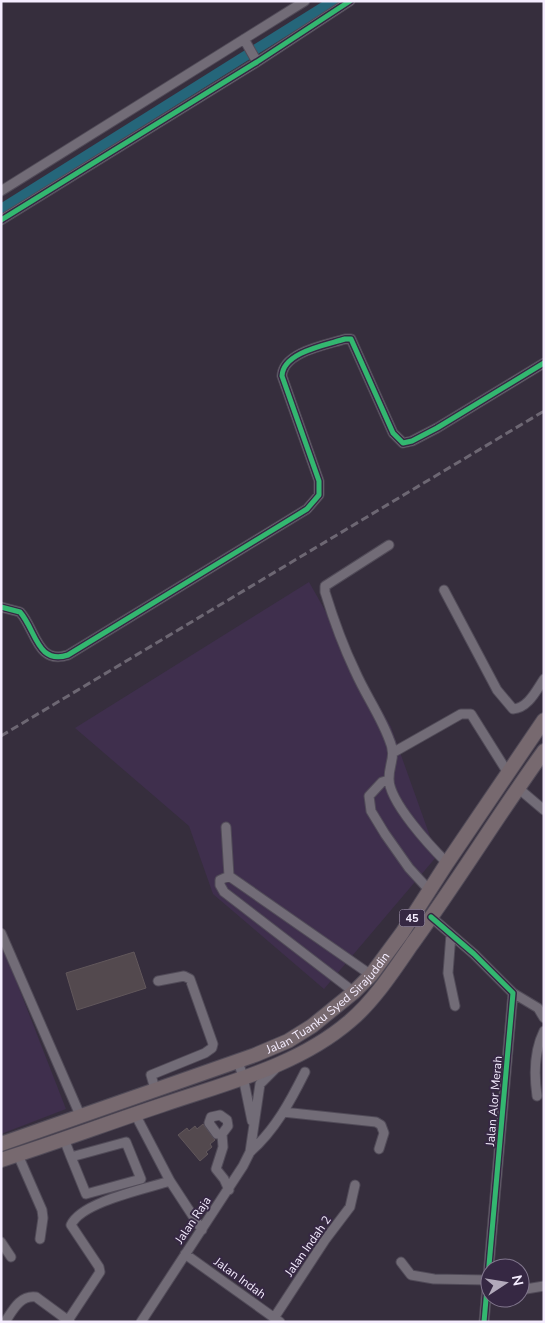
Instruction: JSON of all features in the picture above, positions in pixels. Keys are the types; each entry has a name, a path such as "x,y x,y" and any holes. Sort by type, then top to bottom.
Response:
{"highway":[{"name":"Jalan Tuanku Syed Sirajuddin","path":"1,1144 238,1061 288,1041 312,1026 354,992 371,975 542,725"},
{"name":"Jalan Tuanku Syed Sirajuddin","path":"1,1160 243,1077 286,1060 312,1048 352,1020 387,978 431,917 544,751"}],"street":[{"path":"1,191 247,43 305,1"},
{"path":"1,220 350,1"},
{"path":"247,43 255,59"},
{"path":"1,607 20,612 43,652 58,658 68,655 306,509 319,495 319,481 282,376 285,366 300,353 345,339 351,339 393,433 403,443 412,441 438,428 544,363"},
{"path":"389,545 325,586 325,592 354,671 374,708 394,752 389,780 391,789 405,813 428,845 447,863"},
{"path":"444,590 497,690 513,709 520,709 528,702 544,679"},
{"path":"394,752 460,714 467,713 471,714 508,773"},
{"path":"389,780 382,782 369,796 371,811 409,868 430,891"},
{"path":"518,788 544,810"},
{"path":"226,827 229,876"},
{"path":"229,876 371,975"},
{"path":"229,876 220,880 220,886 224,892 354,992"},
{"path":"431,917 481,961 513,993 541,1008 544,1018"},
{"path":"1,933 80,1115"},
{"path":"451,934 448,973 455,1006"},
{"path":"155,1089 151,1075 205,1052 212,1048 214,1044 190,978 184,976 158,981"},
{"name":"Jalan Alor Merah","path":"489,1258 513,993"},
{"path":"537,1096 535,1079 537,1054 544,1031"},
{"name":"Jalan Raja","path":"141,1322 244,1166 250,1152 260,1084 286,1060"},
{"name":"Jalan Raja","path":"238,1061 254,1128"},
{"path":"250,1152 265,1138 283,1112 305,1072"},
{"path":"283,1112 376,1122 381,1125 384,1133 379,1149"},
{"path":"135,1114 170,1181 202,1230"},
{"path":"222,1134 223,1147 216,1169 224,1179 229,1190"},
{"path":"64,1139 71,1157 86,1194 141,1179 126,1142 71,1157"},
{"path":"18,1155 42,1210 43,1218 40,1239"},
{"path":"6,1322 18,1303 30,1296 36,1297 68,1321 100,1272 100,1267 71,1225 73,1220 81,1212 94,1205 170,1181"},
{"name":"Jalan Indah 2","path":"277,1320 326,1240 350,1207 355,1185"},
{"path":"1,1242 11,1257"},
{"name":"Jalan Indah","path":"186,1254 277,1320"},
{"path":"401,1262 411,1275 434,1279 480,1280"},
{"path":"530,1288 544,1286"},
{"name":"Jalan Alor Merah","path":"484,1322 486,1308"}],"shaded area":[{"path":"309,582 391,727 437,856 324,989 213,894 189,826 75,728"},
{"path":"1,942 66,1109 1,1134"}],"building":[{"path":"134,952 146,988 77,1010 66,973"},
{"path":"203,1124 215,1140 210,1144 212,1147 206,1152 208,1154 200,1161 178,1135 187,1128 189,1131 195,1126 197,1129"}],"waterway":[{"path":"1,209 333,1"}],"railway":[{"path":"1,736 544,411"}],"cycle path":[{"path":"1,220 257,62 350,1"},
{"path":"1,607 20,612 43,651 58,657 68,655 307,509 319,495 319,481 282,376 284,368 297,355 317,347 351,339 393,433 403,443 412,441 437,428 544,363"},
{"path":"431,917 474,954 513,993 484,1322"}]}
